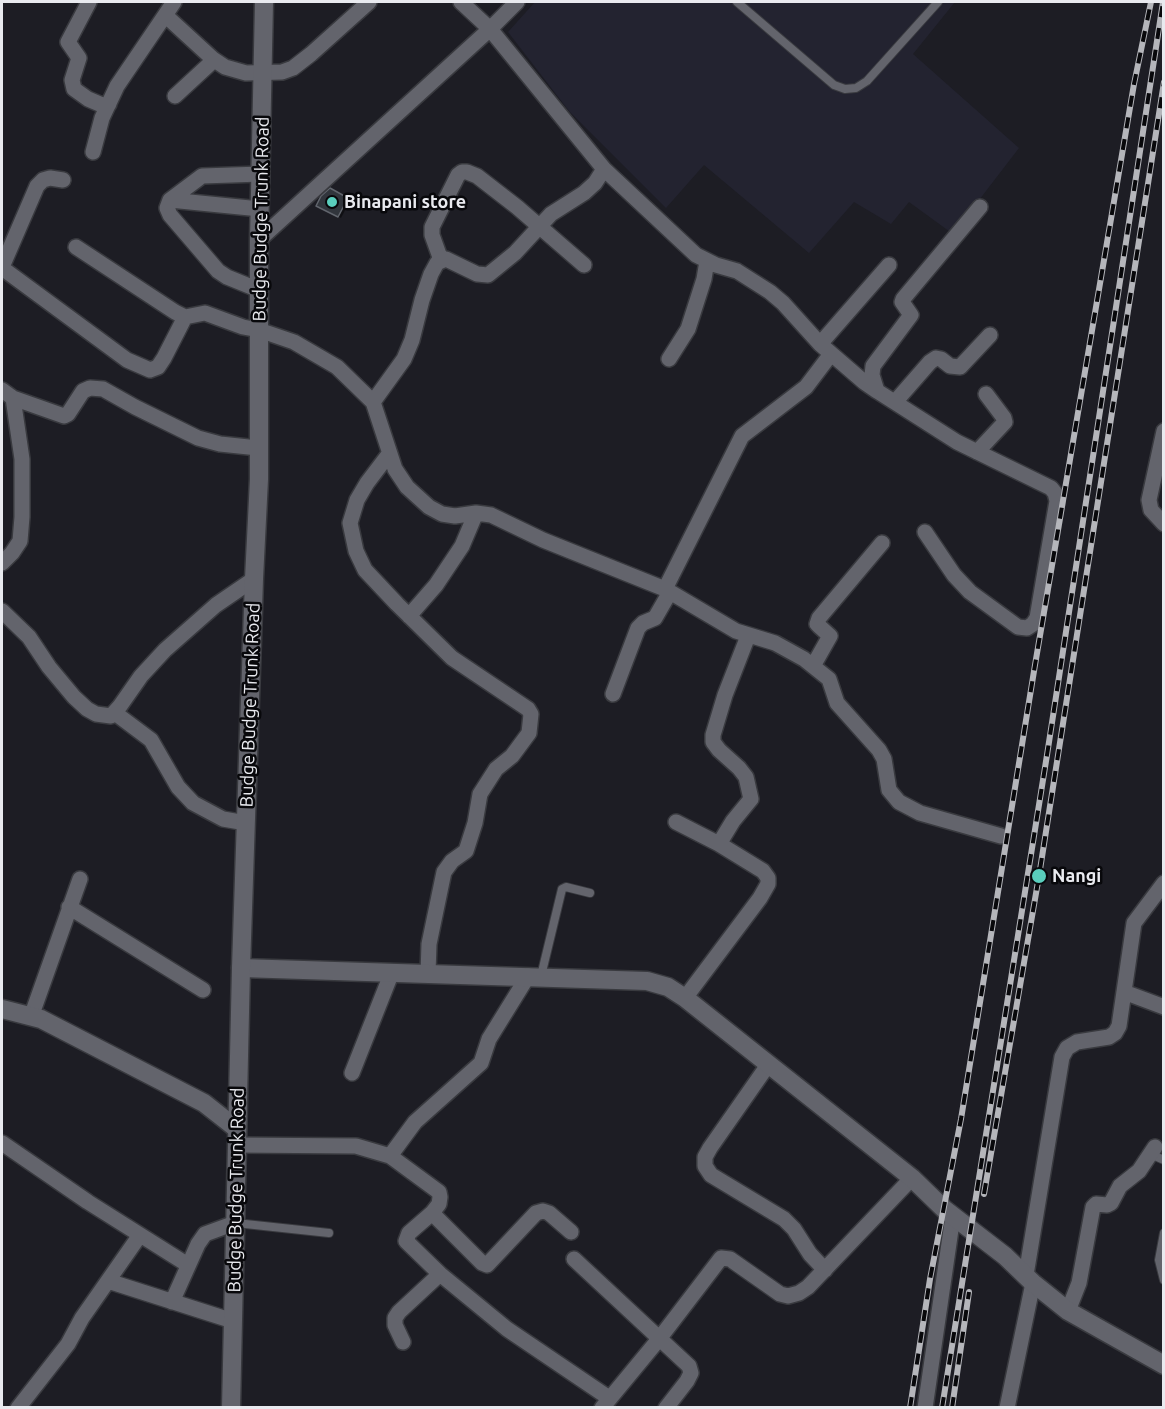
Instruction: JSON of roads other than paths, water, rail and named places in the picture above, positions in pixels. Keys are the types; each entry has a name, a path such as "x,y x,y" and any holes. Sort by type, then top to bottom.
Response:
{"main road":[{"name":"Budge Budge Trunk Road","path":"231,1407 241,968 259,479 259,240 264,2"},
{"path":"241,968 647,981 668,987 685,998 912,1179 1068,1311 1164,1365"},
{"path":"2,1009 41,1019 204,1103 237,1137"}],"street":[{"path":"89,2 68,42 79,58 72,80 74,89 88,99 102,105 109,104"},
{"path":"93,152 102,118 117,86 174,2"},
{"path":"165,15 214,60 246,73 282,72 293,68 369,2"},
{"path":"461,2 490,29 604,170 696,255 737,271 770,292 825,349 864,382 957,442 1046,484 1055,493 1057,501 1037,618 1033,624 1026,628 1018,627 970,592 954,575 925,532"},
{"path":"259,240 518,2"},
{"path":"175,96 214,60"},
{"path":"373,402 404,359 412,340 431,274 441,260 446,259 484,276 488,275 514,253 551,214 584,193 604,170"},
{"path":"441,260 432,235 432,227 453,185 462,172 467,172 477,176 584,265"},
{"path":"260,290 237,282 218,271 170,215 167,207 170,200 202,176 261,174"},
{"path":"63,180 50,178 43,180 37,186 2,267 120,356 150,370 155,369 164,358 185,317"},
{"path":"170,200 260,209"},
{"path":"877,390 872,375 873,366 911,315 902,302 903,299 980,207"},
{"path":"76,248 152,299 185,317 205,313 243,327 259,330 294,342 337,367 373,402 395,470 407,487 429,507 442,514 454,516 476,513 491,514 543,540 668,591 736,632 787,649 829,679 837,703 879,750 884,759 889,790 899,802 921,813 1001,836"},
{"path":"669,359 688,329 704,279 707,261"},
{"path":"612,694 638,628 655,618 742,436 806,387 825,349 889,265"},
{"path":"895,402 930,362 936,358 950,366 960,367 990,335"},
{"path":"7,394 64,416 68,414 83,391 90,388 104,389 198,438 219,444 258,448"},
{"path":"2,563 20,541 24,487 22,459 7,394"},
{"path":"976,452 1005,422 1005,418 986,394"},
{"path":"1164,431 1149,500 1156,518 1164,524"},
{"path":"390,454 357,500 350,524 356,551 365,570 452,658 528,709 531,714 528,733 512,756 496,769 480,794 475,823 466,851 452,861 444,872 429,944 428,973"},
{"path":"409,616 436,585 462,546 476,513"},
{"path":"813,666 830,636 817,624 819,618 882,543"},
{"path":"2,611 29,637 49,668 87,709 104,716 111,716 133,686 165,650 216,605 254,579"},
{"path":"719,844 733,821 751,799 746,777 719,750 713,735 725,695 748,636"},
{"path":"115,713 151,740 178,787 193,803 223,819 246,823"},
{"path":"675,822 719,844 763,871 768,878 768,884 760,898 685,998"},
{"path":"31,1017 80,879"},
{"path":"1007,1407 1030,1279 1062,1057 1067,1048 1077,1041 1109,1037 1119,1026 1134,923 1164,883"},
{"path":"69,907 203,990"},
{"path":"352,1073 392,972"},
{"path":"390,1156 415,1122 481,1064 489,1039 534,976"},
{"path":"1124,992 1164,1007"},
{"path":"768,1065 710,1148 705,1157 705,1166 711,1175 784,1220 794,1229 810,1254 825,1270"},
{"path":"237,1137 356,1146 390,1156 439,1192 440,1197 432,1213 409,1233 406,1241 440,1274 507,1329 605,1403 659,1339 722,1258 730,1259 780,1294 788,1296 799,1293 825,1270 912,1179"},
{"path":"2,1143 188,1265"},
{"path":"1068,1311 1079,1282 1093,1207 1096,1203 1107,1205 1111,1203 1120,1186 1156,1154"},
{"path":"432,1213 482,1263 487,1265 536,1213 543,1211 549,1213 571,1232"},
{"path":"925,1407 953,1216"},
{"path":"172,1302 205,1234 235,1223"},
{"path":"18,1407 68,1344 82,1318 140,1235"},
{"path":"574,1259 689,1366 691,1373 666,1407"},
{"path":"403,1342 394,1325 395,1318 440,1274"},
{"path":"108,1281 233,1321"}],"lane":[{"path":"737,2 834,85 844,89 856,88 867,81 938,2"},
{"path":"534,976 562,890 566,887 590,893"},
{"path":"235,1223 329,1233"},
{"path":"1164,1233 1159,1260 1164,1280"}],"railway":[{"path":"910,1408 930,1279 961,1119 1035,665 1134,84 1151,2"},
{"path":"942,1408 1047,755 1163,2"},
{"path":"984,1194 1039,876 1164,82"},
{"path":"952,1408 969,1292"}],"place":[{"name":"Binapani store","path":"332,202"},
{"name":"Nangi","path":"1039,876"}]}
